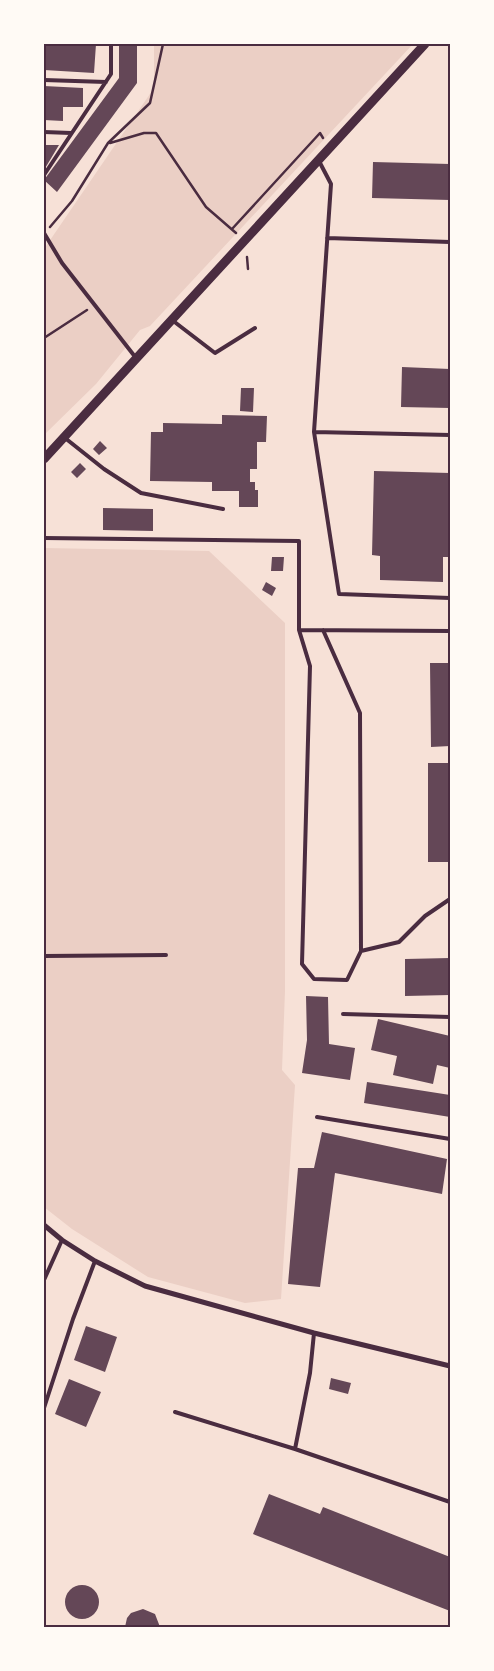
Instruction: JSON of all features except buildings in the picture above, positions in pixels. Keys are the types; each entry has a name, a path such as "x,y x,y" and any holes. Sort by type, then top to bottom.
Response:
{"street":[{"path":"44,459 424,44"},
{"path":"44,1225 62,1240 95,1261 145,1286 314,1333 450,1366"}],"lane":[{"path":"44,175 111,74 112,44"},
{"path":"44,80 106,82"},
{"path":"44,132 71,133"},
{"path":"317,159 331,184 314,432 339,594 450,598"},
{"path":"44,234 62,263 137,359"},
{"path":"327,238 450,242"},
{"path":"172,320 215,353 255,328"},
{"path":"314,432 450,435"},
{"path":"64,437 104,469 141,492 224,509"},
{"path":"44,538 299,542 299,630 310,666 302,964 314,979 347,980 361,951 360,713 323,630"},
{"path":"299,630 450,631"},
{"path":"361,951 399,942 426,916 450,899"},
{"path":"44,956 166,955"},
{"path":"343,1014 450,1017"},
{"path":"317,1116 450,1139"},
{"path":"44,1280 62,1240"},
{"path":"44,1408 73,1319 95,1261"},
{"path":"295,1450 310,1373 314,1333"},
{"path":"175,1412 450,1502"}],"path":[{"path":"44,234 72,201 108,143 150,103 163,44"},
{"path":"108,143 144,133 156,133 206,207 245,240 248,269"},
{"path":"232,230 320,133"},
{"path":"44,338 94,305"}],"shaded area":[{"path":"154,44 413,44 150,326 140,330 96,384 44,435 44,249 154,88"},
{"path":"44,548 209,551 285,623 285,991 282,1070 295,1085 281,1299 245,1303 148,1277 72,1229 44,1207"}]}
